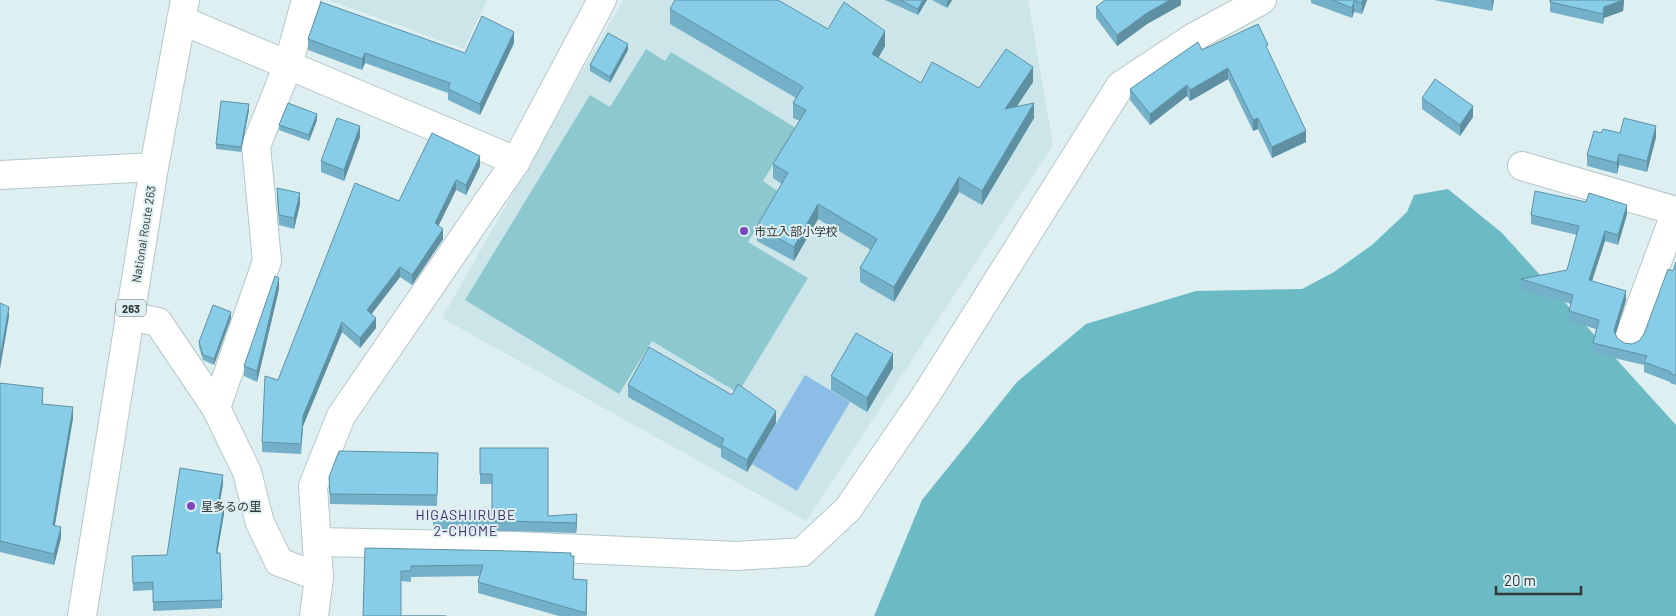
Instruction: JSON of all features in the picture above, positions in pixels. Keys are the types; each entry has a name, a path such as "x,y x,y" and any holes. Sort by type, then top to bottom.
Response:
{"main road":[{"path":"216,408 267,262 256,146 288,65 306,0"},
{"path":"314,616 319,577 313,486 340,416 516,161 602,0"},
{"path":"317,542 515,546 736,556 802,552 848,509 926,395 1120,86 1194,36 1262,0"},
{"path":"183,10 288,65 516,161"},
{"name":"National Route 263","path":"82,616 154,166 183,10"},
{"path":"0,175 154,166"},
{"path":"1522,166 1676,211 1629,338"},
{"path":"130,316 158,322 216,408 247,472 260,523 279,562 319,577"}],"shaded area":[{"path":"328,0 487,0 464,49"},
{"name":"市立入部小学校","path":"623,0 1028,0 1053,145 806,521 442,318"},
{"path":"646,49 665,61 671,52 796,128 763,181 779,192 748,242 808,278 738,393 652,341 619,394 465,300 590,95 610,107"},
{"path":"1448,189 1502,233 1676,425 1676,616 874,616 922,500 1017,382 1086,324 1196,291 1302,289 1334,272 1372,245 1407,212 1414,195"},
{"path":"805,375 850,402 797,491 752,464"}],"building":[{"path":"675,0 778,0 828,29 844,2 885,31 872,54 921,83 932,62 979,88 1006,49 1033,67 1005,109 1034,103 982,191 959,177 894,287 860,268 877,239 818,204 794,247 757,226 788,173 773,164 806,110 793,103 803,87 670,9"},
{"path":"900,0 923,0 918,9"},
{"path":"1105,0 1170,0 1147,13 1117,35 1096,7"},
{"path":"1332,0 1363,0 1362,3 1354,1 1352,8"},
{"path":"1550,0 1623,0 1604,7 1603,14 1550,2"},
{"path":"321,2 465,53 482,16 514,32 480,104 448,89 450,83 365,53 362,59 308,39"},
{"path":"1258,24 1268,45 1266,46 1306,131 1272,147 1258,118 1253,120 1228,68 1190,90 1187,85 1150,114 1130,89 1198,42 1202,50"},
{"path":"608,33 628,44 610,77 590,65"},
{"path":"1435,79 1473,106 1460,125 1422,98"},
{"path":"221,101 249,104 241,147 216,144"},
{"path":"288,103 317,114 309,135 279,125"},
{"path":"337,118 360,126 344,170 321,161"},
{"path":"1624,118 1656,126 1647,161 1619,154 1617,163 1587,155 1594,131 1601,133 1603,129 1620,133"},
{"path":"432,133 480,156 466,185 456,180 435,223 443,229 412,275 400,267 367,310 376,318 360,338 342,322 303,416 301,444 262,442 265,376 278,380 355,183 399,201"},
{"path":"277,188 300,193 294,218 279,215"},
{"path":"1535,191 1586,202 1589,193 1627,205 1618,235 1605,231 1589,280 1626,291 1614,330 1617,338 1624,343 1632,344 1639,341 1644,334 1668,269 1673,271 1676,262 1676,375 1644,362 1647,356 1593,343 1599,320 1569,311 1573,295 1521,279 1567,270 1579,226 1531,215"},
{"path":"275,276 279,278 257,371 244,366"},
{"path":"0,303 9,307 0,358"},
{"path":"213,305 231,312 214,359 203,355 199,342"},
{"path":"856,333 893,354 867,398 831,376"},
{"path":"649,347 732,395 738,384 776,411 747,460 721,445 724,439 628,385"},
{"path":"0,383 43,388 42,404 73,407 53,525 61,527 54,554 0,541"},
{"path":"480,448 548,448 548,516 577,514 576,523 433,519 492,515 492,474 480,474"},
{"path":"339,451 438,453 437,495 330,494 329,477"},
{"path":"180,468 223,475 218,504 224,505 216,553 220,553 222,600 153,602 153,582 133,583 132,556 167,555"},
{"path":"365,548 571,553 571,556 574,556 573,579 587,580 586,613 478,582 483,565 411,566 411,571 401,571 401,616 363,616"}],"place":[{"name":"市立入部小学校","path":"744,231"},
{"name":"星多るの里","path":"191,506"}],"district":[{"name":"HIGASHIIRUBE 2-CHOME","path":"466,522"}]}
